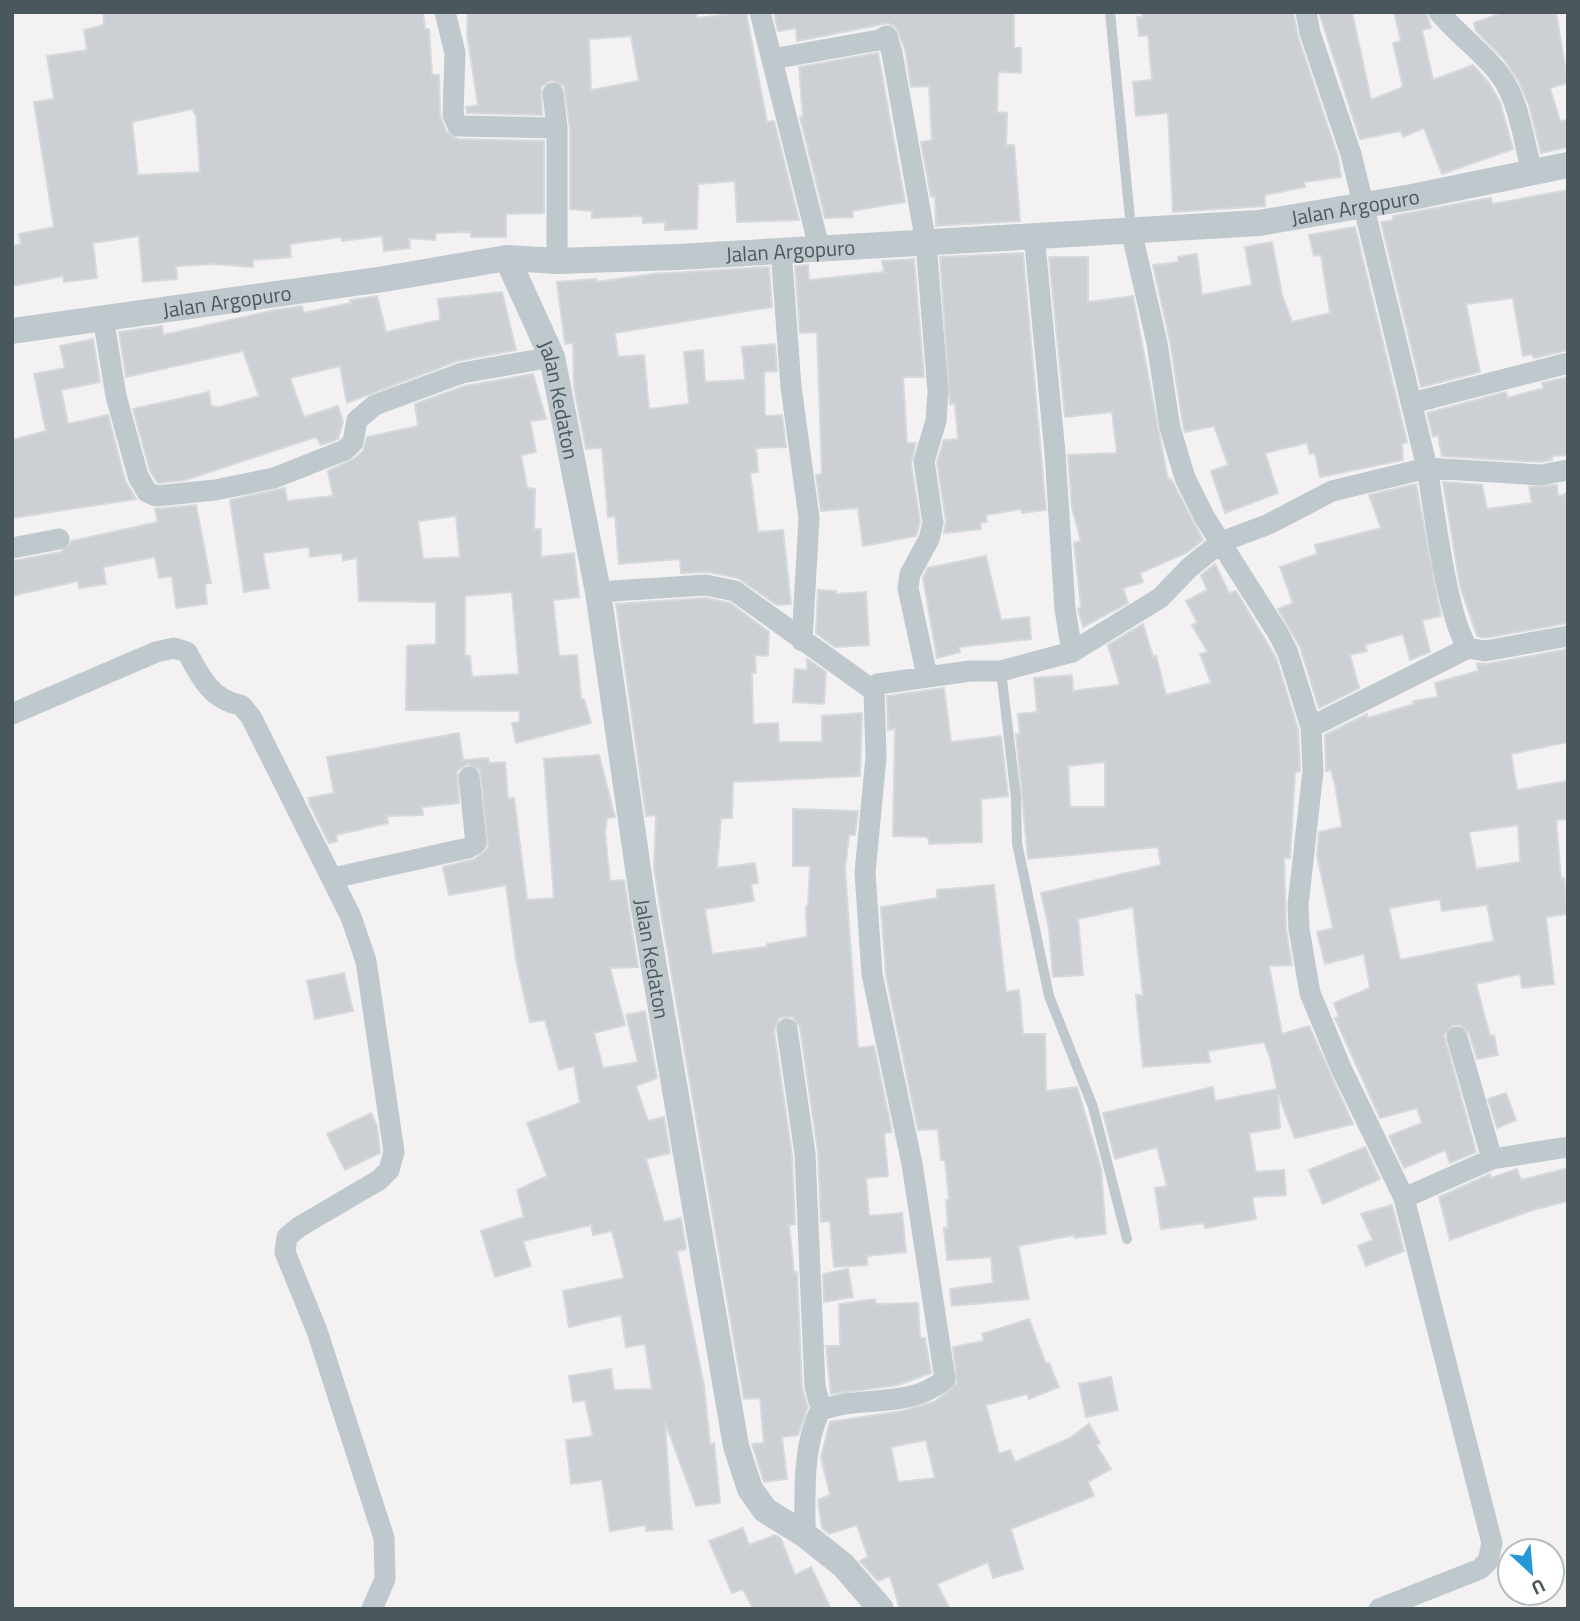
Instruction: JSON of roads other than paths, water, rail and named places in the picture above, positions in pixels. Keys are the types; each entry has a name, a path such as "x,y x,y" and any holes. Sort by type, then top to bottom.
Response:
{"street":[{"path":"446,12 455,53 453,115 458,126 557,128"},
{"path":"760,12 819,247"},
{"path":"1306,12 1310,33 1351,154 1427,468 1447,583 1462,640 1468,648 1485,652 1568,636"},
{"path":"1439,12 1455,33 1502,76 1512,98 1532,173"},
{"path":"772,59 880,40 887,36 926,243 938,392 936,421 924,461 933,523 929,539 910,574 908,588 927,676"},
{"path":"553,93 557,128 557,261"},
{"name":"Jalan Argopuro","path":"12,331 384,279 507,258 557,261 1259,223 1568,165"},
{"path":"1131,230 1157,343 1170,428 1185,478 1205,518 1283,643 1311,727 1314,771 1298,905 1306,974 1321,1023 1404,1198 1492,1543 1488,1561 1480,1569 1379,1609"},
{"path":"1034,234 1055,453 1065,609 1072,652"},
{"path":"781,249 791,387 809,518 802,641"},
{"name":"Jalan Kedaton","path":"507,258 552,357 598,592 643,903 736,1446 757,1501 765,1510 805,1535 843,1564 881,1609"},
{"path":"103,317 116,396 138,476 144,489 156,496 215,490 274,478 345,450 353,442 357,421 375,405 462,373 552,357"},
{"path":"1412,403 1568,363"},
{"path":"805,1535 805,1488 811,1437 820,1411 916,1396 934,1389 946,1378 912,1164 872,974 865,873 876,757 874,691 878,684 927,676 1001,671 1072,652 1160,598 1189,568 1221,542 1269,524 1332,491 1427,468 1541,475 1568,470"},
{"path":"12,548 59,539"},
{"path":"598,592 706,585 735,591 874,691"},
{"path":"12,714 156,652 174,648 187,652 213,693 228,703 241,705 251,717 351,917 366,961 394,1152 389,1170 379,1180 299,1227 287,1237 285,1252 317,1331 384,1538 385,1579 372,1609"},
{"path":"1311,727 1468,648"},
{"path":"333,878 468,848 476,843 469,777"},
{"path":"787,1029 805,1154 815,1387 819,1401 826,1408"},
{"path":"1457,1037 1492,1159"},
{"path":"1404,1198 1492,1159 1568,1147"}],"lane":[{"path":"1110,12 1131,230"},
{"path":"1001,671 1016,798 1019,858 1049,996 1093,1107 1127,1239"}]}
